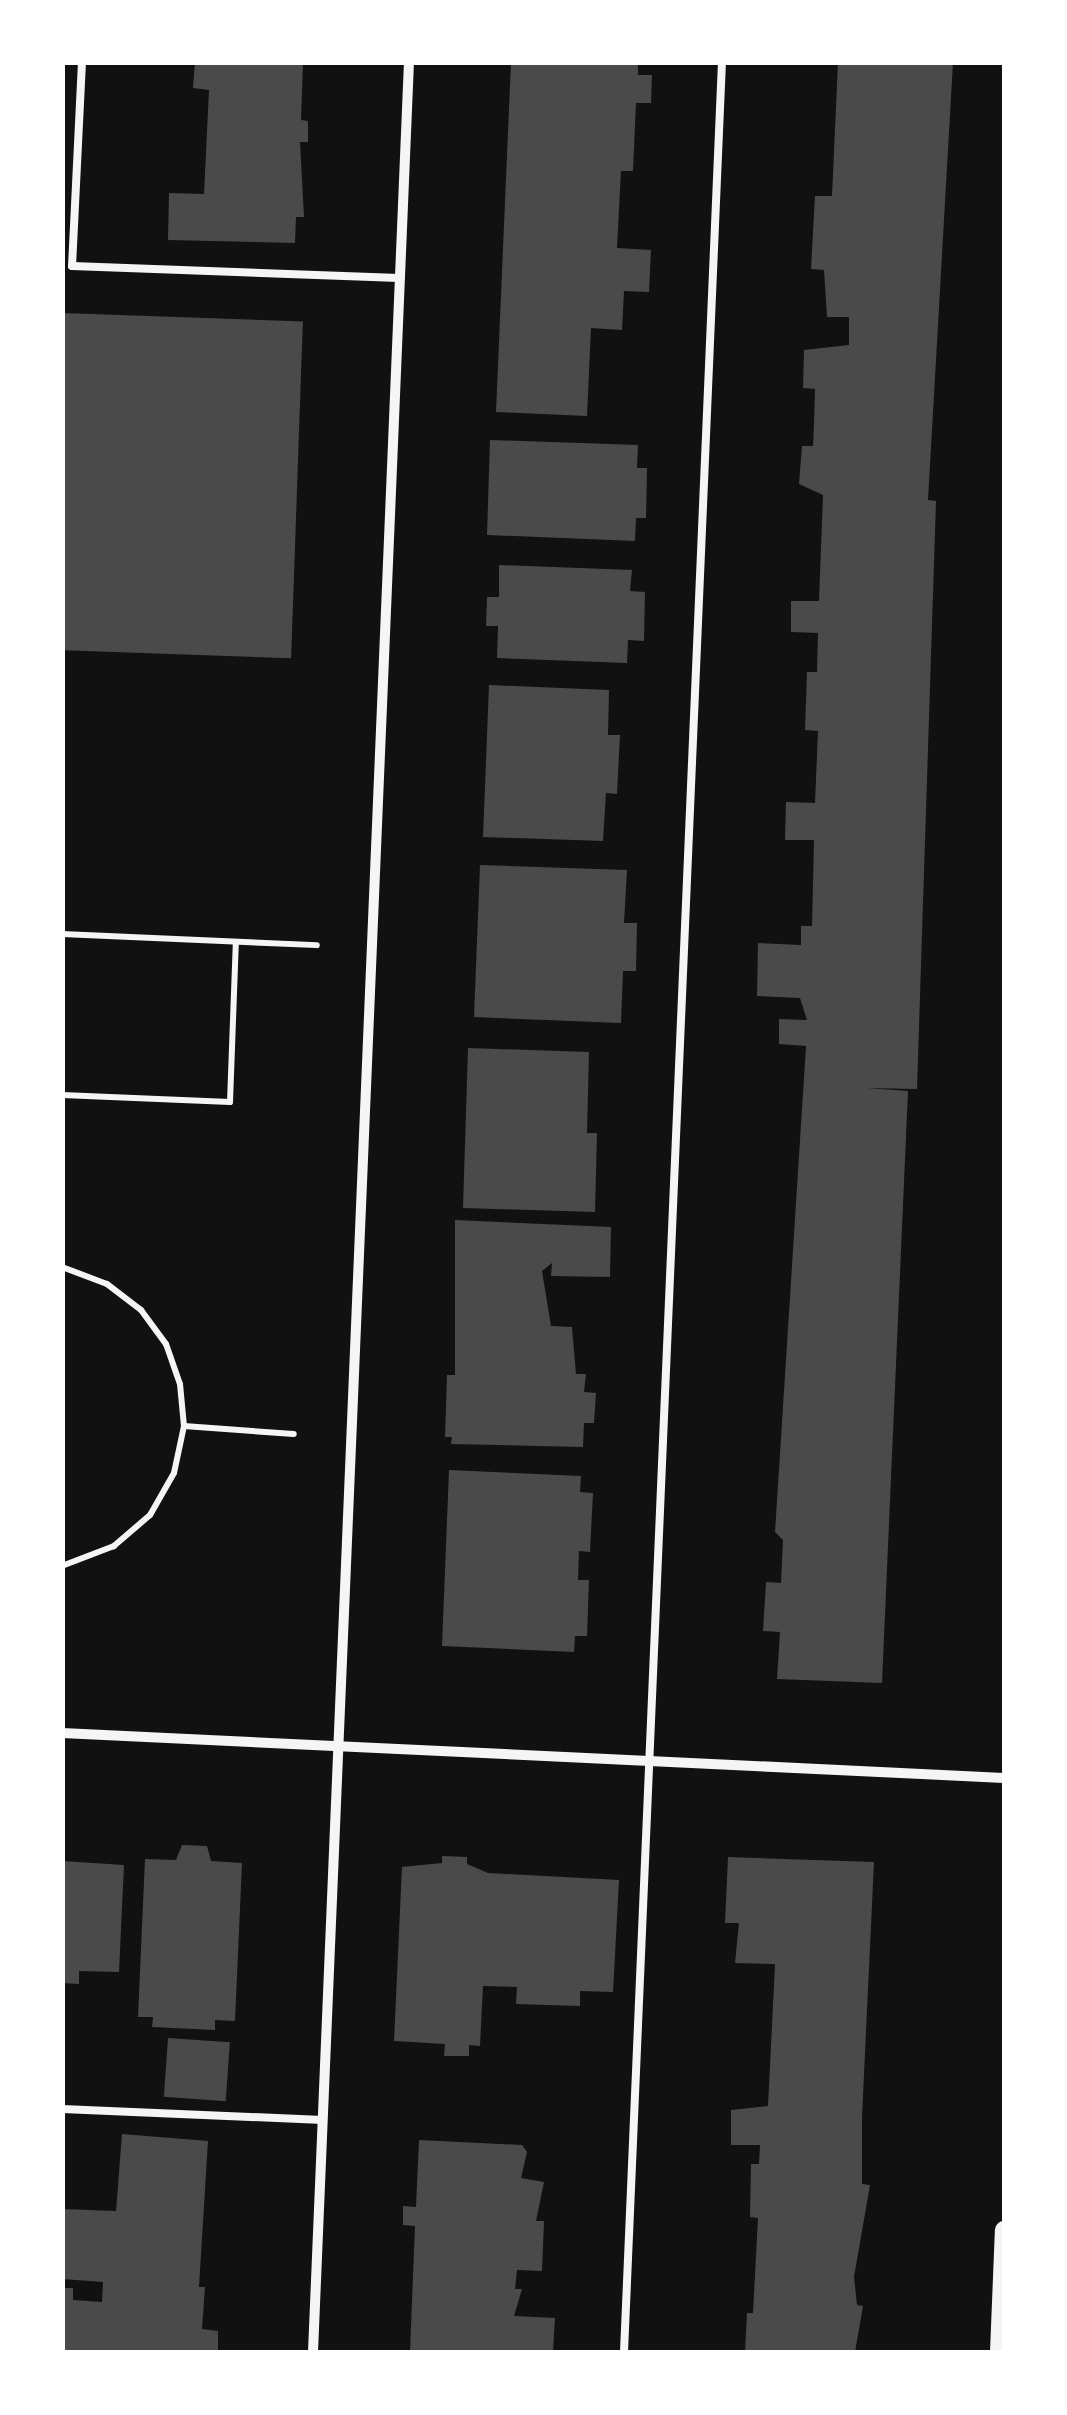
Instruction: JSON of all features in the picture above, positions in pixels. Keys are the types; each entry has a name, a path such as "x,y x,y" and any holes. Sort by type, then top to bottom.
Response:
{"street":[{"path":"313,2352 409,62"},
{"path":"62,1733 1004,1778"},
{"path":"999,2352 1004,2230"}],"lane":[{"path":"82,62 72,266 399,278"},
{"path":"624,2352 722,62"},
{"path":"62,2109 323,2120"}],"path":[{"path":"62,934 317,945"},
{"path":"62,1094 230,1102 236,942"},
{"path":"62,1267 107,1284 141,1310 166,1344 180,1384 184,1426 174,1473 150,1514 114,1546 62,1566"},
{"path":"184,1426 294,1434"}],"building":[{"path":"195,62 303,62 301,120 308,121 308,142 300,142 304,217 296,217 295,243 168,240 169,193 204,194 209,90 193,88"},
{"path":"511,62 638,62 638,75 652,75 651,103 636,103 633,171 621,171 617,248 651,250 649,292 624,291 622,330 591,328 587,416 496,412"},
{"path":"838,62 953,62 928,500 936,501 917,1089 867,1088 908,1091 882,1683 777,1679 780,1632 763,1631 766,1582 781,1583 783,1540 775,1532 806,1046 779,1044 779,1019 807,1020 800,998 757,996 758,943 801,945 801,926 812,926 814,840 785,840 786,802 815,803 818,731 805,730 807,672 817,672 818,633 791,632 791,601 819,601 823,495 799,484 802,446 813,446 814,423 815,389 803,388 804,350 849,345 849,317 827,317 824,270 811,269 815,196 832,196"},
{"path":"62,313 303,321 291,658 62,650"},
{"path":"490,440 638,445 637,468 647,468 646,518 636,518 635,541 487,535"},
{"path":"499,565 632,570 630,591 645,592 644,641 628,640 627,663 497,658 498,626 486,626 487,597 499,597"},
{"path":"489,685 609,690 608,735 620,735 617,794 606,793 603,841 483,837"},
{"path":"480,865 627,870 624,923 637,923 636,971 623,971 621,1023 474,1017"},
{"path":"468,1048 589,1052 587,1133 597,1133 595,1212 463,1208"},
{"path":"455,1220 611,1227 610,1277 551,1276 552,1263 542,1271 551,1326 572,1327 576,1374 586,1374 584,1392 596,1393 594,1423 584,1423 583,1447 451,1444 452,1437 445,1437 447,1375 455,1375"},
{"path":"449,1470 581,1476 580,1492 593,1493 590,1552 579,1551 578,1580 589,1580 587,1636 575,1636 574,1652 442,1646"},
{"path":"182,1845 207,1846 211,1861 242,1863 235,2021 215,2020 215,2030 152,2027 153,2017 138,2017 145,1859 176,1860"},
{"path":"442,1856 467,1857 467,1864 488,1873 619,1880 613,1992 580,1991 580,2006 516,2004 517,1987 483,1986 480,2046 469,2045 469,2056 444,2056 445,2044 394,2041 402,1867 442,1863"},
{"path":"728,1857 874,1862 862,2117 862,2184 870,2185 854,2277 857,2305 863,2306 855,2352 745,2352 747,2313 753,2313 758,2218 750,2217 751,2164 759,2164 760,2145 731,2145 731,2110 768,2106 775,1964 735,1963 739,1923 725,1923"},
{"path":"62,1861 124,1865 119,1972 79,1971 79,1984 62,1983"},
{"path":"168,2038 230,2042 226,2101 164,2097"},
{"path":"122,2134 208,2141 199,2287 205,2287 202,2329 218,2331 218,2352 62,2352 62,2288 73,2288 73,2300 102,2302 103,2282 62,2279 62,2209 116,2211"},
{"path":"419,2140 522,2145 527,2152 521,2178 544,2182 536,2221 544,2221 542,2271 517,2270 515,2289 522,2289 514,2316 555,2318 553,2352 410,2352 415,2226 403,2225 403,2206 416,2207"}]}
